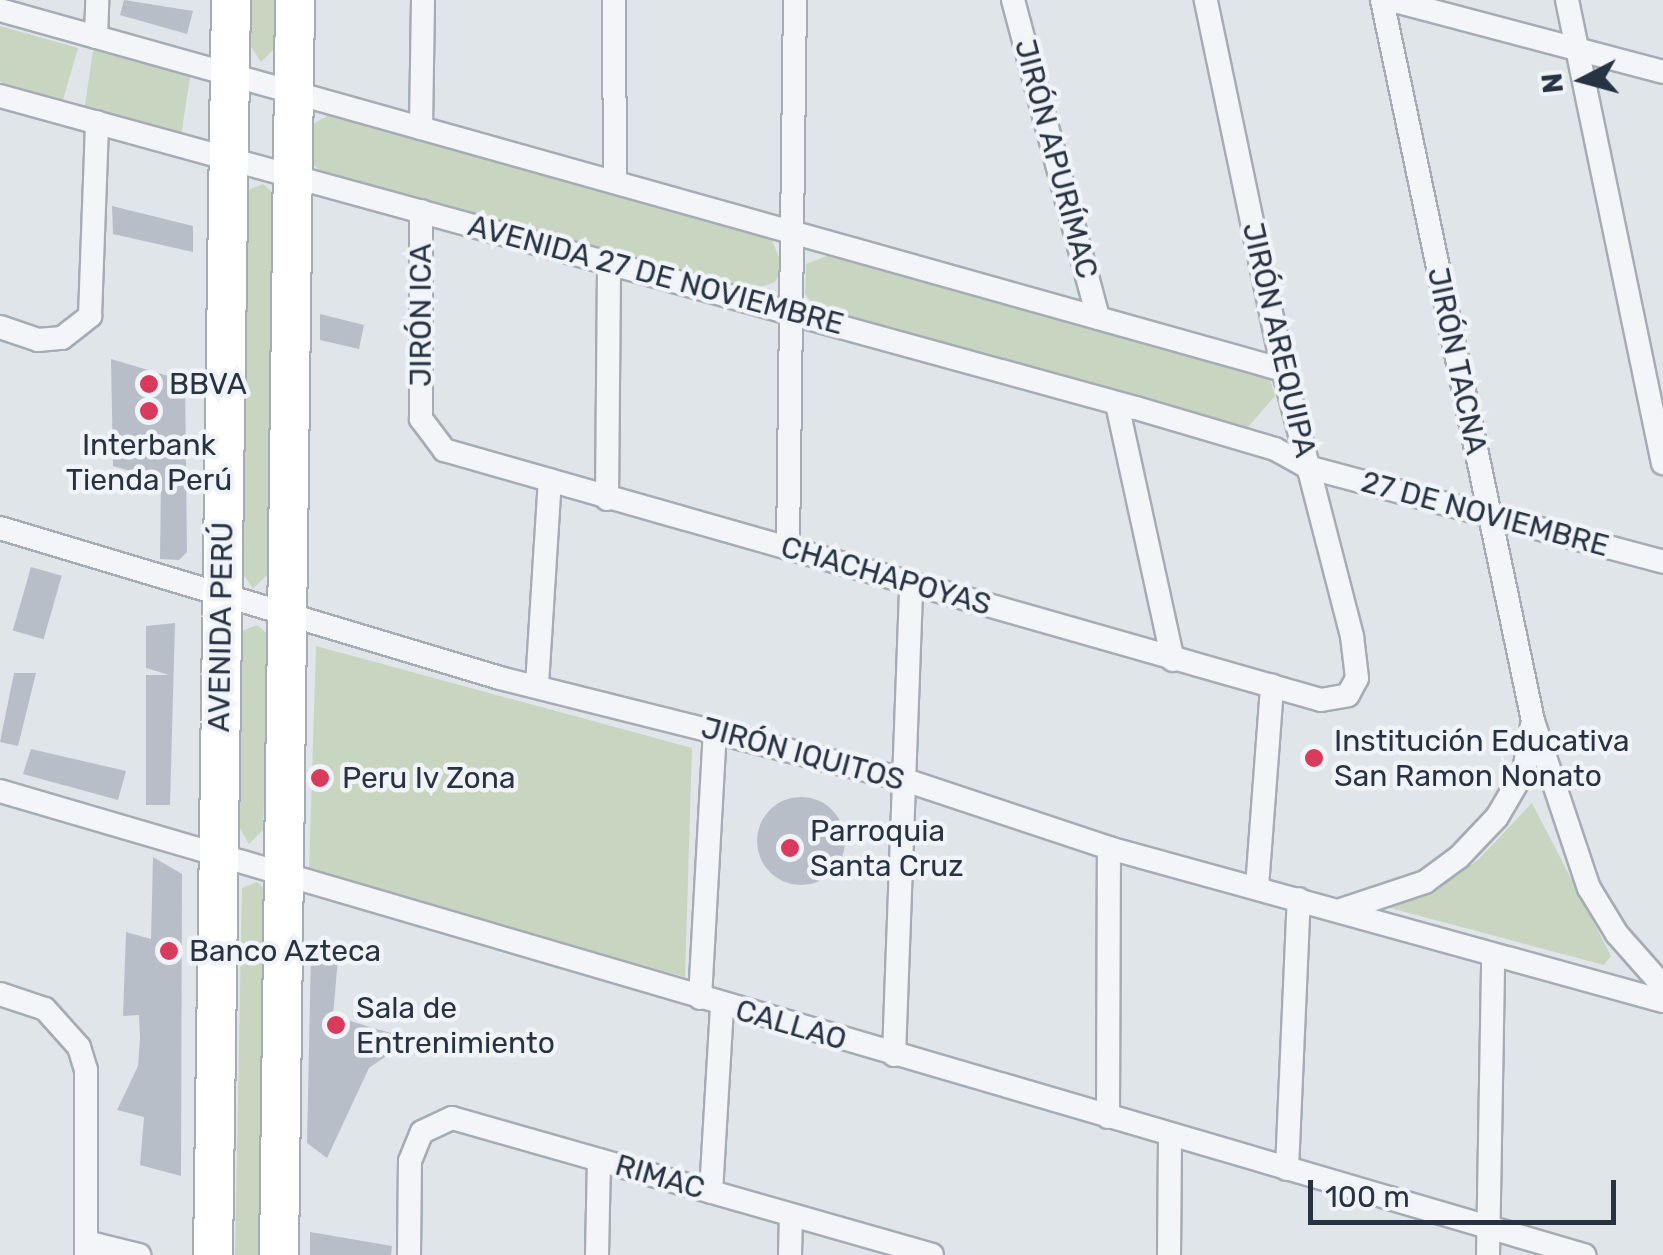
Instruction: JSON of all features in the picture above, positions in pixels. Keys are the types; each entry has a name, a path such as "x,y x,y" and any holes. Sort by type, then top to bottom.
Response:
{"main road":[{"name":"AVENIDA PERÚ","path":"213,1255 231,0"},
{"path":"279,1255 295,0"}],"street":[{"path":"96,36 97,0"},
{"path":"421,128 423,0"},
{"path":"614,0 616,182"},
{"path":"788,548 788,311 795,0"},
{"name":"JIRÓN APURÍMAC","path":"1013,0 1098,318"},
{"name":"JIRÓN AREQUIPA","path":"1206,0 1283,370 1352,636 1356,678"},
{"name":"JIRÓN TACNA","path":"1382,0 1533,722 1590,888 1616,934 1663,986"},
{"path":"1391,0 1574,54 1663,72"},
{"path":"1567,0 1574,54 1663,463"},
{"path":"0,10 1283,370"},
{"name":"AVENIDA 27 DE NOVIEMBRE","path":"0,96 229,156 1275,449 1307,467"},
{"path":"0,326 38,340 62,338 90,316 97,122"},
{"name":"JIRÓN ICA","path":"421,210 421,419"},
{"path":"607,499 609,262"},
{"path":"1116,404 1173,660"},
{"name":"CHACHAPOYAS","path":"421,419 444,450 1173,660 1320,700 1348,696 1356,678"},
{"name":"27 DE NOVIEMBRE","path":"1307,467 1663,562"},
{"path":"537,684 550,480"},
{"name":"JIRÓN IQUITOS","path":"0,528 287,615 905,780 1108,848 1340,910 1492,958 1663,1001"},
{"path":"894,1055 912,583"},
{"path":"1257,887 1272,686"},
{"name":"JIRÓN TACNA","path":"1340,910 1425,882 1460,857 1496,817 1524,771 1533,722"},
{"path":"711,1192 715,731"},
{"name":"CALLAO","path":"0,791 218,858 1584,1255"},
{"path":"1108,848 1108,1117"},
{"path":"1287,1169 1299,899"},
{"path":"1488,1255 1492,958"},
{"path":"0,994 58,1018 86,1070 86,1249 139,1255"},
{"name":"RIMAC","path":"409,1255 410,1162 422,1132 452,1118 932,1255"},
{"path":"1169,1255 1170,1135"},
{"path":"597,1255 598,1160"},
{"path":"790,1255 791,1214"}],"green space":[{"path":"251,0 276,0 275,48 261,62 250,45"},
{"path":"0,26 78,48 63,100 0,82"},
{"path":"94,44 191,71 181,136 84,112"},
{"path":"331,114 761,231 771,238 783,267 775,282 744,292 322,174 306,156 311,125"},
{"path":"263,184 274,194 267,575 253,589 242,572 248,190"},
{"path":"840,251 1254,368 1270,379 1275,396 1248,427 819,312 805,294 806,264"},
{"path":"257,625 269,635 263,830 249,844 239,827 242,631"},
{"path":"316,646 692,748 685,977 309,872"},
{"path":"1532,803 1611,956 1604,965 1379,905 1432,890 1478,860"},
{"path":"257,882 269,893 261,1255 235,1255 242,888"}],"building":[{"path":"124,0 193,11 187,34 120,15"},
{"path":"112,206 193,226 193,252 113,234"},
{"path":"320,314 364,325 359,349 320,340"},
{"path":"111,359 185,381 187,552 179,560 160,559 161,480 113,466"},
{"path":"31,567 62,576 44,639 13,630"},
{"path":"175,623 170,805 146,805 146,675 169,675 146,668 146,626"},
{"path":"14,673 36,673 18,746 0,742"},
{"path":"31,749 126,771 118,800 23,774"},
{"path":"801,797 818,800 832,810 842,824 842,858 832,872 818,882 801,885 784,882 770,872 760,858 757,841 760,824 770,810 784,800"},
{"path":"153,857 182,874 181,1176 140,1165 144,1117 117,1110 138,1066 140,1038 139,1015 123,1016 126,932 151,939"},
{"path":"311,952 338,958 333,1016 411,1039 369,1068 327,1158 307,1143"},
{"path":"310,1232 392,1246 391,1255 310,1255"}],"place":[{"name":"BBVA","path":"149,384"},
{"name":"Interbank Tienda Perú","path":"149,411"},
{"name":"Institución Educativa San Ramon Nonato","path":"1314,758"},
{"name":"Peru Iv Zona","path":"320,778"},
{"name":"Parroquia Santa Cruz","path":"790,848"},
{"name":"Banco Azteca","path":"169,951"},
{"name":"Sala de Entrenimiento","path":"336,1025"}]}
